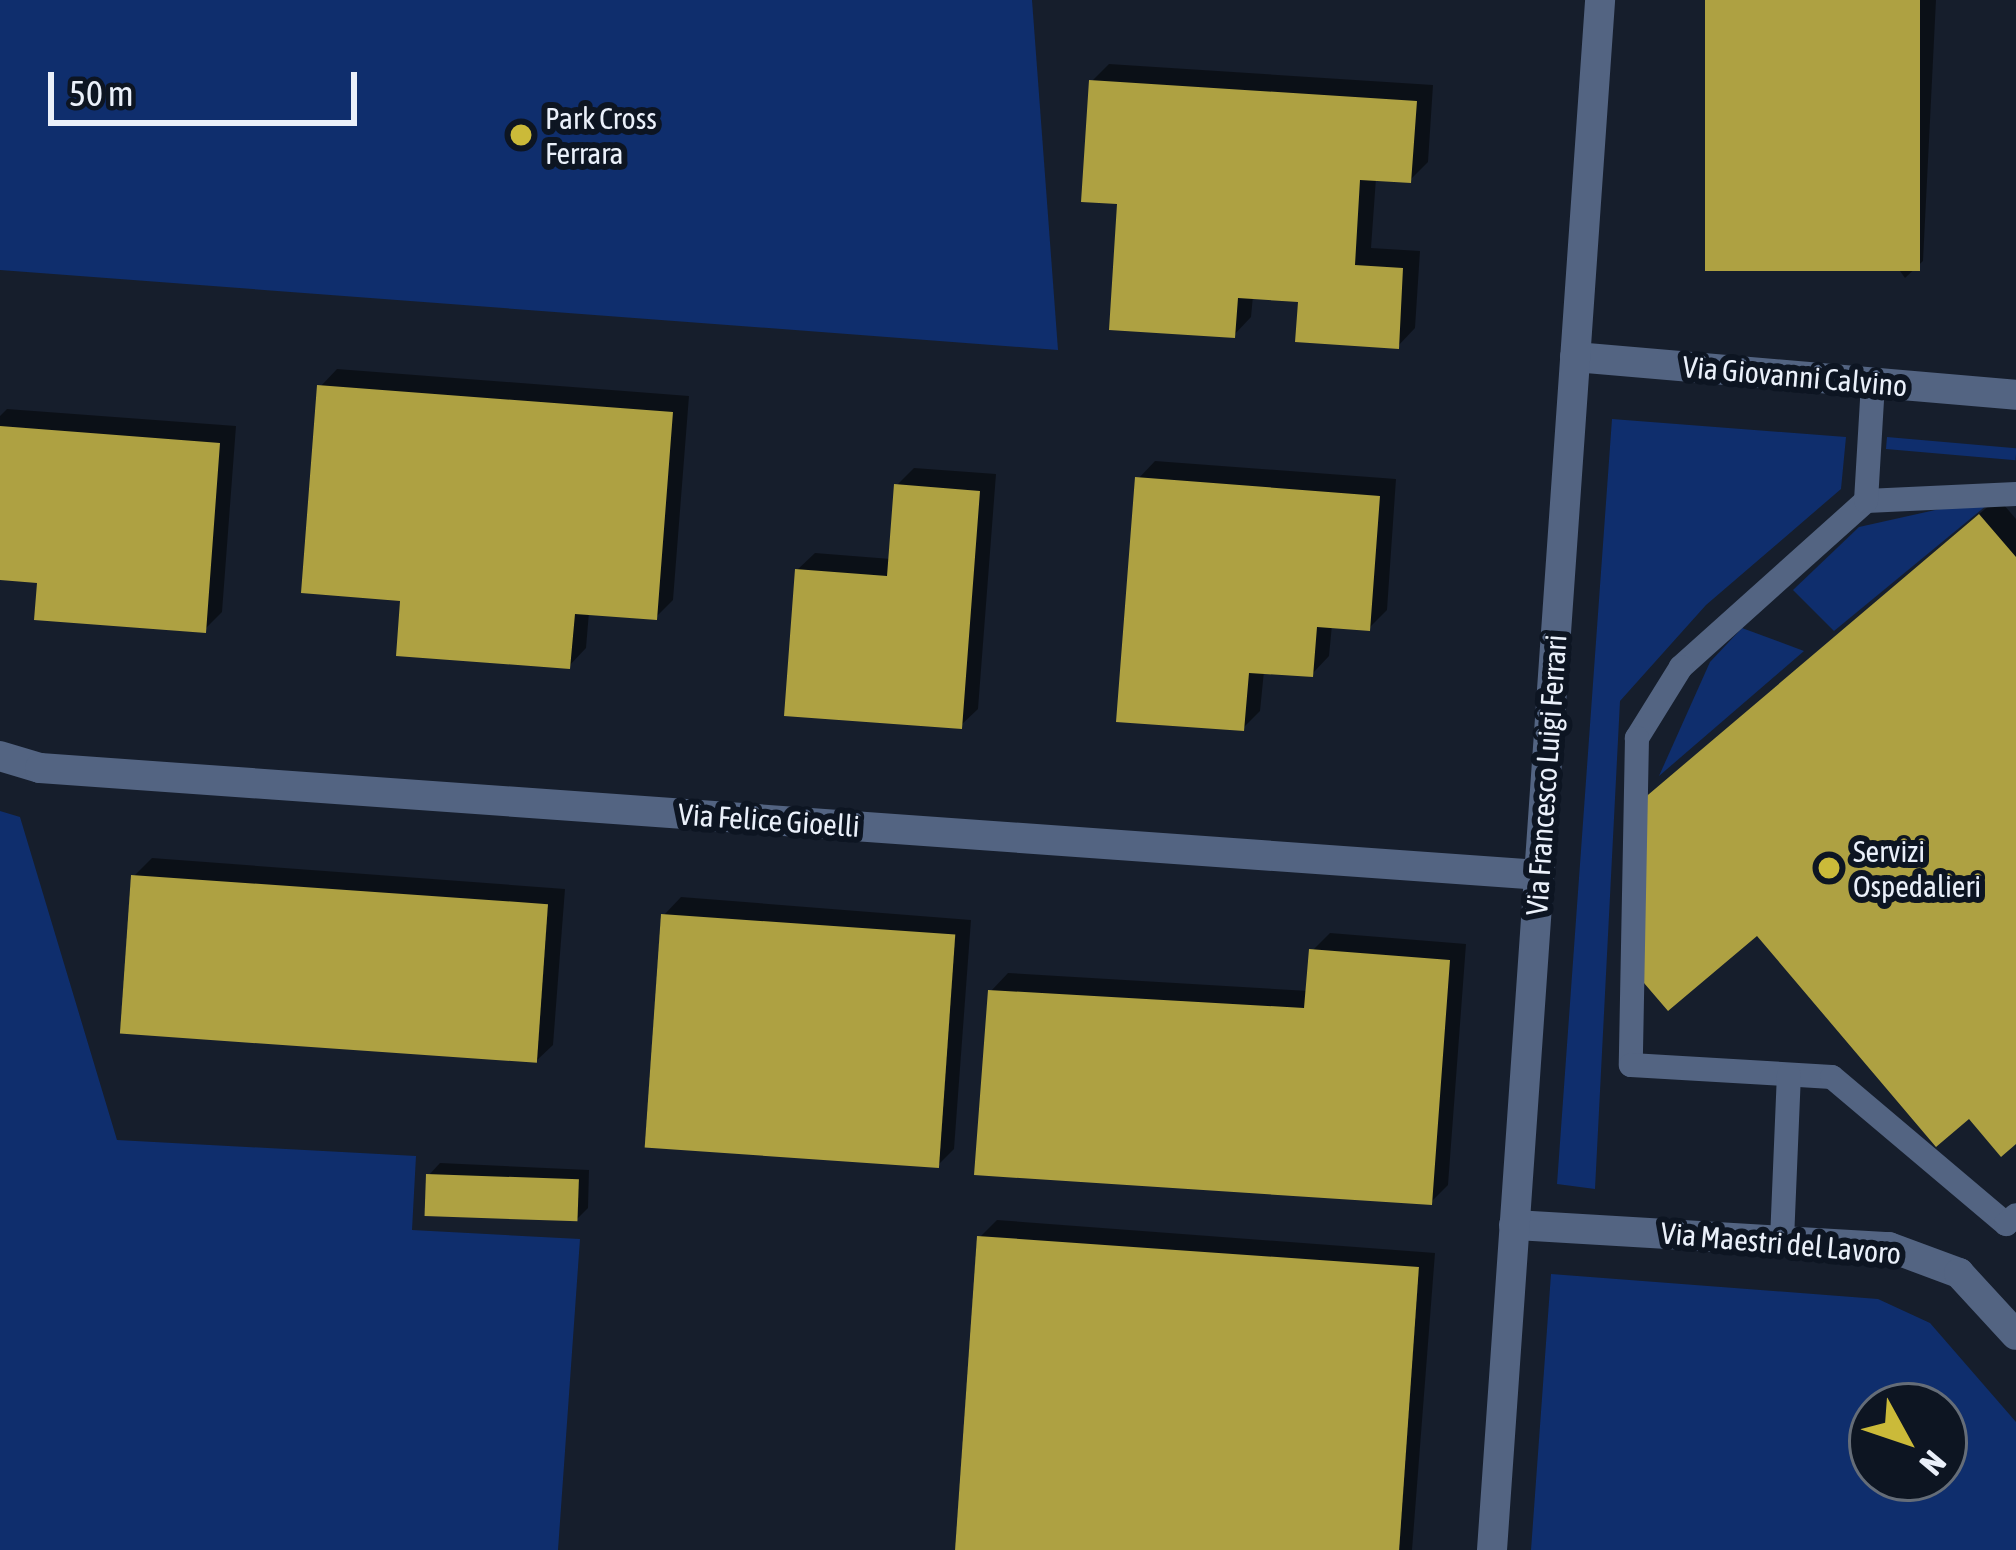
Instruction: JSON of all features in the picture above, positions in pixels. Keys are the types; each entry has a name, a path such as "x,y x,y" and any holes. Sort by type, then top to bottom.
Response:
{"street":[{"name":"Via Francesco Luigi Ferrari","path":"1492,1550 1600,0"},
{"name":"Via Giovanni Calvino","path":"1575,357 2016,394"},
{"name":"Via Felice Gioelli","path":"0,756 40,768 1539,875"},
{"name":"Via Maestri del Lavoro","path":"1514,1225 1782,1240 1930,1257 1981,1292 2016,1335"}],"lane":[{"path":"1866,501 1874,382"},
{"path":"2016,494 1866,501 1681,667 1636,738 1631,1065 1832,1077 2006,1224 2016,1215"},
{"path":"1782,1240 1790,1075"}],"shaded area":[{"name":"Park Cross Ferrara","path":"0,0 1032,0 1058,350 0,270"},
{"path":"1612,419 1846,437 1841,489 1706,605 1620,701 1595,1189 1557,1184"},
{"path":"1887,437 2016,448 2015,460 1886,449"},
{"path":"1998,496 1834,631 1793,590 1859,527"},
{"path":"1742,628 1804,651 1659,776 1710,662"},
{"path":"0,811 20,817 117,1140 416,1156 412,1230 580,1239 558,1550 0,1550"},
{"path":"1551,1274 1878,1299 1930,1323 2016,1422 2016,1550 1531,1550"}],"building":[{"path":"1705,0 1920,0 1920,271 1705,271"},
{"path":"1089,80 1417,101 1411,183 1360,180 1355,265 1403,268 1399,349 1295,342 1298,302 1238,298 1235,338 1109,330 1117,204 1081,202"},
{"path":"317,385 673,412 657,620 575,614 570,669 396,656 400,601 301,593"},
{"path":"0,426 220,443 206,633 34,620 37,583 0,580"},
{"path":"1135,477 1380,496 1370,631 1317,627 1313,677 1249,673 1244,731 1116,722"},
{"path":"894,484 980,491 962,729 784,716 795,569 887,576"},
{"name":"Servizi Ospedalieri","path":"1979,514 2016,557 2016,1144 2001,1157 1969,1119 1936,1147 1757,936 1668,1011 1644,983 1642,800"},
{"path":"131,875 548,904 537,1063 120,1034"},
{"path":"661,914 955,935 939,1168 645,1147"},
{"path":"1309,949 1450,960 1432,1205 974,1175 988,990 1304,1008"},
{"path":"426,1174 579,1179 577,1221 425,1216"},
{"path":"977,1236 1419,1267 1399,1550 955,1550"}],"place":[{"name":"Park Cross Ferrara","path":"521,135"},
{"name":"Servizi Ospedalieri","path":"1829,868"}]}
